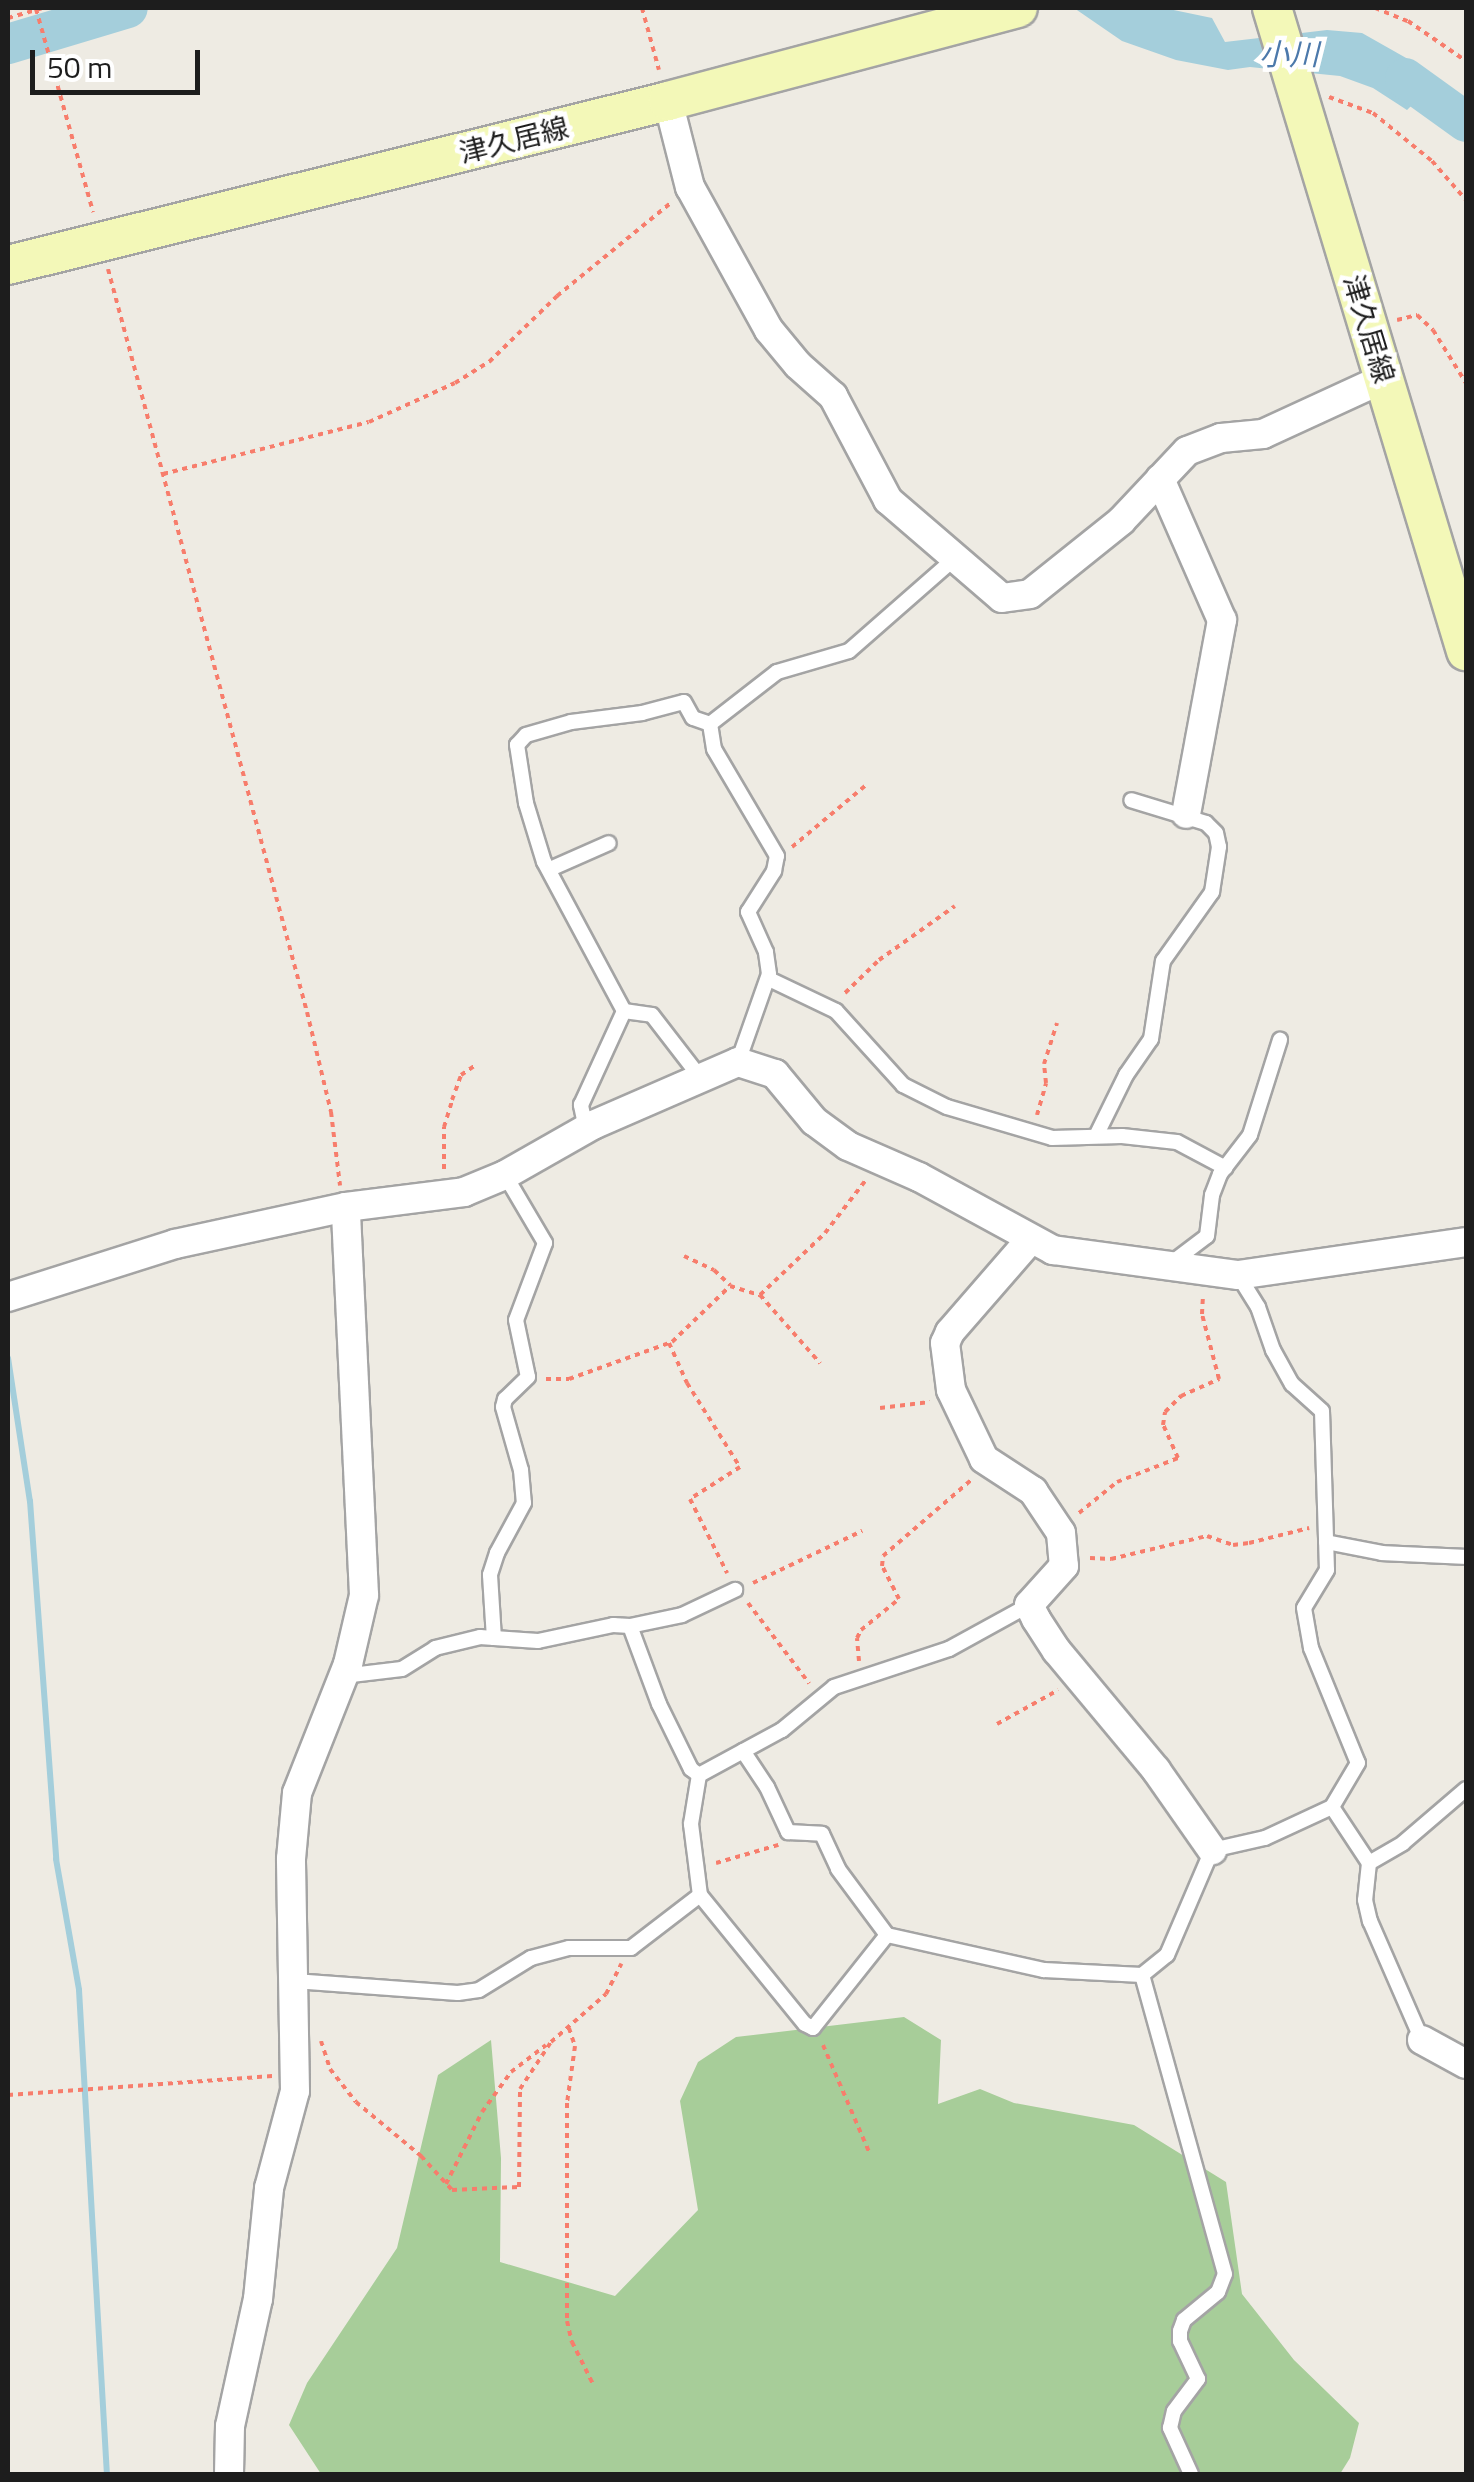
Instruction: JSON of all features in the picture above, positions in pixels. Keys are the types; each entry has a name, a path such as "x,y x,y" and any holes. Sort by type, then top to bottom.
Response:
{"main road":[{"name":"津久居線","path":"1272,8 1466,651"},
{"name":"津久居線","path":"8,266 668,101 1013,9"}],"street":[{"path":"668,101 690,187 770,330 798,364 833,396 888,500 953,560 1002,598 1030,594 1121,520 1160,478 1198,446 1263,434 1385,378"},
{"path":"1160,478 1222,620 1186,814"},
{"path":"10,1296 175,1244 344,1208 446,1194 505,1175 586,1129 738,1062 775,1074 814,1121 875,1158 919,1177 1053,1250 1238,1275 1466,1242"},
{"path":"229,2474 230,2426 258,2299 269,2188 297,2076 291,1859 297,1793 343,1676 364,1594 344,1208"},
{"path":"1030,1240 950,1332 946,1343 955,1397 984,1459 1033,1491 1058,1527 1065,1558 1058,1574 1029,1605 1057,1650 1156,1770 1212,1850"},
{"path":"1422,2040 1466,2064"}],"lane":[{"path":"710,724 777,672 849,650 953,560"},
{"path":"624,1011 550,869 526,803 517,745 521,738 571,722 642,713 684,702 694,718 710,724"},
{"path":"710,724 714,749 778,860 748,912 766,952 769,979 738,1062"},
{"path":"1096,1136 1156,1028 1156,996 1163,961 1212,892 1216,834 1186,814 1131,800"},
{"path":"550,869 609,843"},
{"path":"769,979 836,1011 904,1086 962,1112 1033,1133 1084,1140 1096,1136 1177,1142 1226,1168"},
{"path":"624,1011 652,1016 700,1077"},
{"path":"586,1129 581,1105 624,1011"},
{"path":"1167,1266 1207,1236 1212,1195 1255,1123 1280,1040"},
{"path":"494,1638 490,1574 502,1541 524,1503 521,1470 503,1406 505,1398 528,1377 516,1320 545,1243 505,1175"},
{"path":"743,1751 767,1787 788,1832 822,1834 838,1869 887,1936 1044,1970 1142,1975 1167,1955 1212,1850 1265,1838 1332,1807 1358,1763 1316,1663 1304,1608 1327,1570 1322,1411 1292,1384 1273,1350 1258,1307 1238,1275"},
{"path":"1326,1537 1382,1553 1466,1557"},
{"path":"343,1676 402,1669 435,1648 480,1637 538,1642 682,1616 738,1590"},
{"path":"698,1775 782,1730 820,1696 864,1674 949,1648 1029,1605"},
{"path":"630,1626 658,1704 691,1769 698,1775"},
{"path":"698,1775 691,1811 700,1895 791,2008 813,2028 887,1936"},
{"path":"1369,1863 1403,1844 1466,1790"},
{"path":"1332,1807 1369,1863 1366,1900 1370,1921 1422,2040"},
{"path":"294,1980 458,1993 479,1990 523,1962 570,1948 631,1948 700,1895"},
{"path":"1142,1975 1225,2274 1218,2292 1184,2320 1180,2331 1180,2341 1198,2379 1174,2411 1170,2428 1191,2474"}],"path":[{"path":"8,18 39,8 40,24 315,1045 331,1112 344,1208"},
{"path":"642,8 668,101"},
{"path":"1375,8 1408,21 1466,60"},
{"path":"1299,102 1338,97 1373,113 1432,161 1466,200"},
{"path":"163,474 369,422 454,383 489,362 557,296 690,187"},
{"path":"1368,326 1417,315 1433,330 1466,384"},
{"path":"778,860 865,786"},
{"path":"836,1011 861,975 954,906"},
{"path":"1033,1133 1046,1083 1044,1064 1057,1023"},
{"path":"446,1194 444,1127 461,1075 476,1065"},
{"path":"760,1295 853,1202 875,1158"},
{"path":"684,1256 714,1270 730,1286 760,1295 820,1363"},
{"path":"1058,1527 1118,1482 1178,1458 1163,1425 1164,1412 1180,1396 1219,1379 1202,1314 1204,1273"},
{"path":"528,1377 569,1379 668,1343 699,1320 730,1286"},
{"path":"668,1343 687,1383 740,1467 690,1499 738,1590 820,1696"},
{"path":"880,1408 955,1397"},
{"path":"864,1674 857,1638 868,1620 899,1599 882,1566 883,1556 984,1468 984,1459"},
{"path":"1065,1558 1111,1558 1207,1536 1233,1545 1302,1528 1326,1537"},
{"path":"738,1590 862,1531"},
{"path":"997,1724 1054,1689 1060,1690"},
{"path":"697,1870 779,1845"},
{"path":"446,2184 482,2112 511,2072 606,1994 631,1948"},
{"path":"569,2028 575,2046 568,2104 568,2321 572,2342 594,2384"},
{"path":"813,2028 834,2062 851,2118 869,2152"},
{"path":"319,2032 330,2069 356,2102 421,2156 452,2190 475,2192 519,2187 520,2089 551,2042"},
{"path":"8,2095 297,2076"}],"green space":[{"path":"904,2017 941,2040 938,2104 980,2089 1014,2103 1134,2125 1226,2182 1242,2294 1294,2360 1359,2423 1350,2458 1340,2474 321,2474 289,2425 307,2383 397,2248 438,2075 491,2040 501,2158 500,2262 615,2296 698,2210 680,2101 698,2062 736,2037"}],"water":[{"path":"1074,8 1164,8 1212,18 1225,42 1327,30 1362,33 1415,63 1457,95 1466,105 1466,118 1436,104 1414,103 1407,110 1373,88 1340,76 1250,67 1228,70 1176,60 1122,41"}],"waterway":[{"name":"小川","path":"8,44 128,8"},
{"name":"小川","path":"1405,78 1466,122"},
{"path":"8,1358 30,1501 56,1859 79,1990 107,2474"}]}
